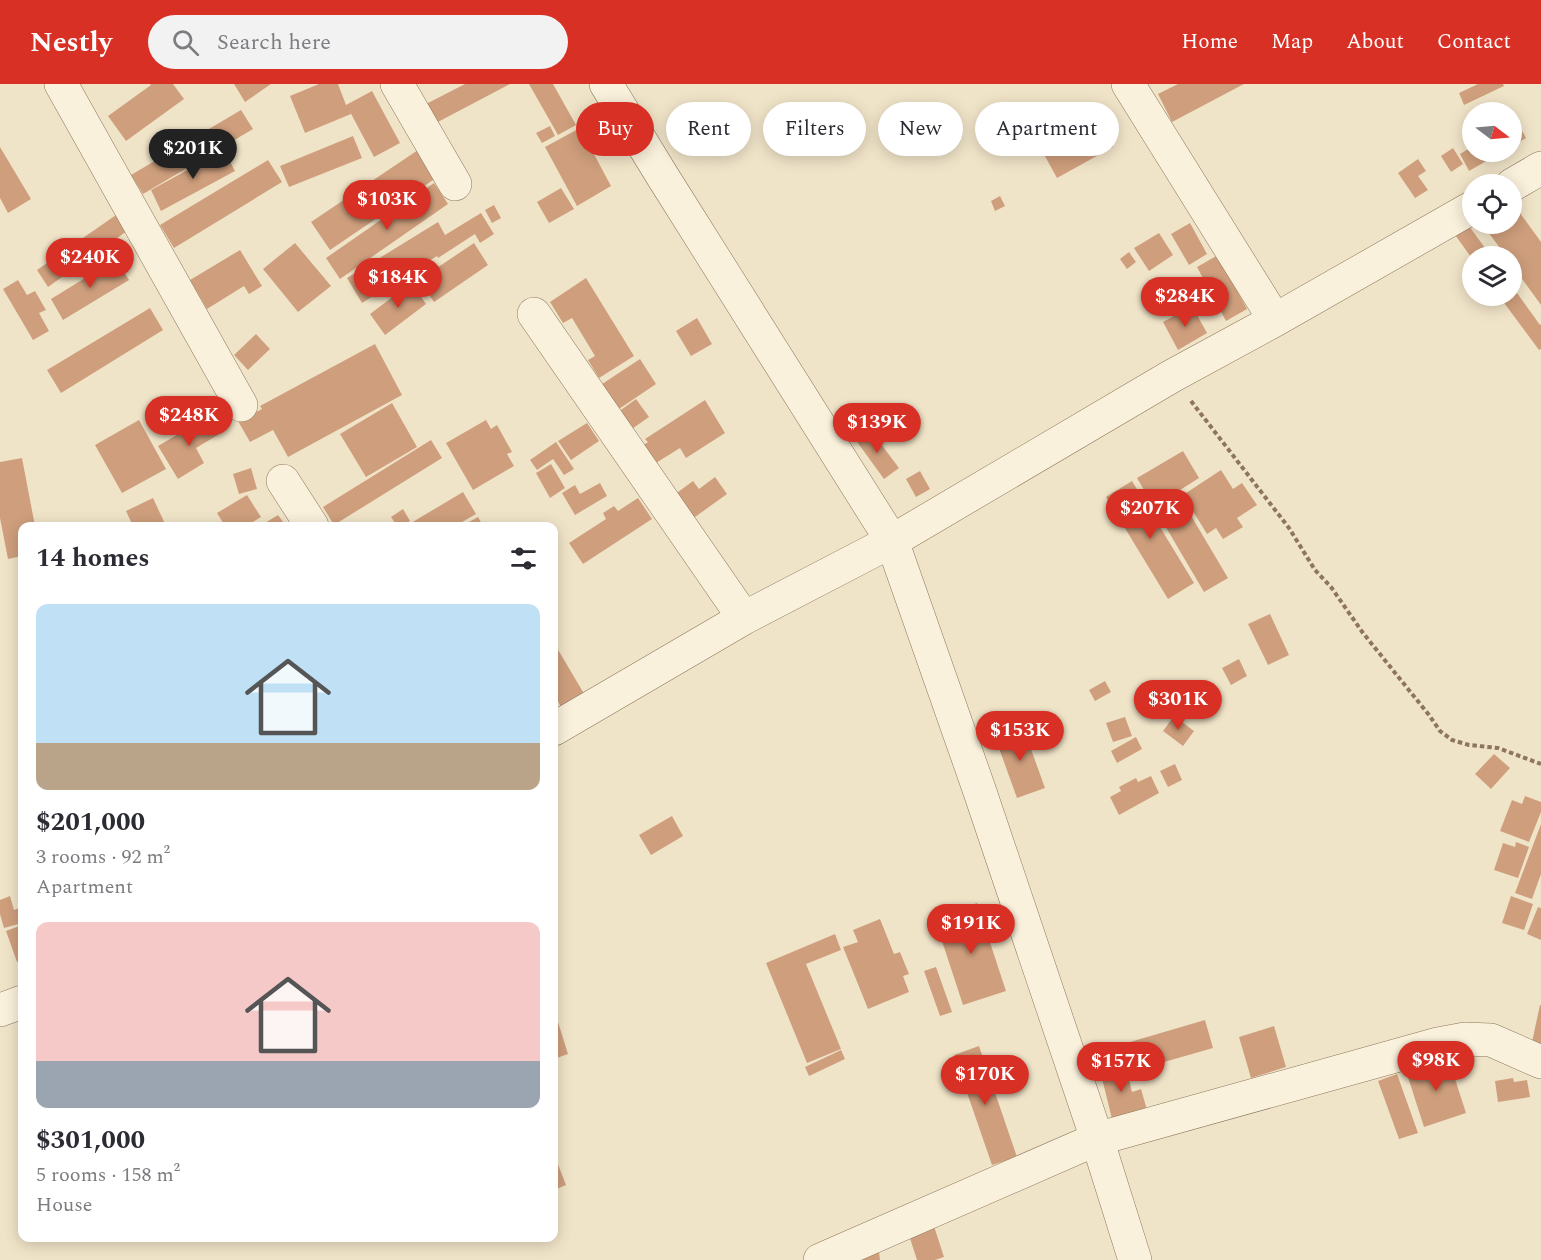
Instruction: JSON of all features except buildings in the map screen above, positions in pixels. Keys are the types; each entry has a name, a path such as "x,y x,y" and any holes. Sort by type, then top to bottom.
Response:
{"street":[{"path":"61,84 241,405"},
{"path":"397,84 454,184"},
{"path":"606,84 892,541 979,789 1097,1139 1135,1260"},
{"path":"1128,84 1275,320"},
{"path":"1522,179 1541,168"},
{"path":"558,727 744,618 892,541 1172,376 1462,213"},
{"path":"534,314 744,618"},
{"path":"283,481 309,522"},
{"path":"0,1010 18,1003"},
{"path":"820,1260 1097,1139 1438,1044 1466,1039 1491,1040 1541,1062"}],"path":[{"path":"1172,376 1289,528 1315,570 1331,586 1363,633 1430,716 1440,732 1452,740 1469,745 1498,748 1541,764"}]}
